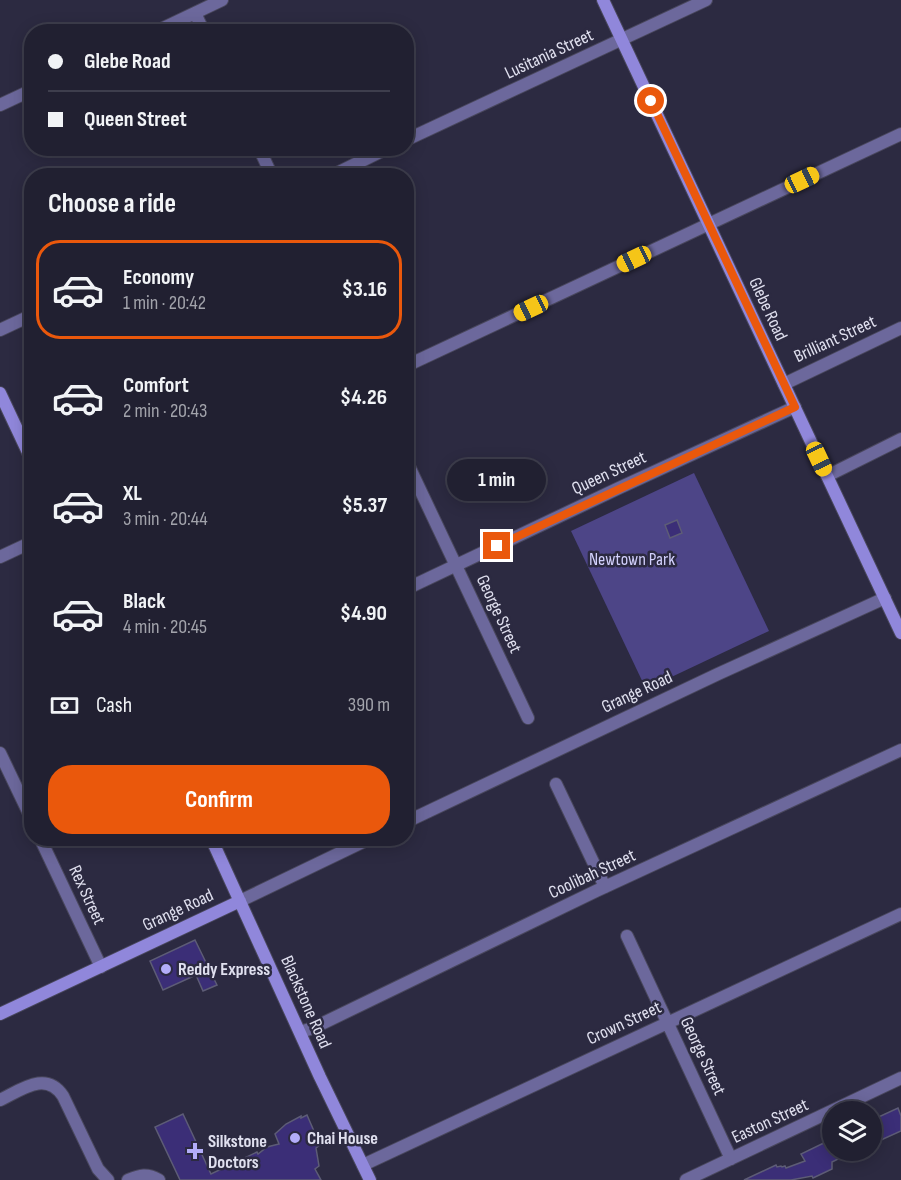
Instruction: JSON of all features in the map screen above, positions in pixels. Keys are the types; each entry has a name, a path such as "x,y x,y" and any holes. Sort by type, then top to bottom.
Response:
{"main road":[{"name":"Glebe Road","path":"603,0 901,633"},
{"path":"0,393 24,443"},
{"name":"Blackstone Road","path":"215,846 370,1180"},
{"name":"Grange Road","path":"0,1014 240,901"}],"street":[{"path":"172,24 222,0"},
{"name":"Lusitania Street","path":"414,136 706,0"},
{"path":"195,13 200,24"},
{"path":"0,105 24,94"},
{"path":"414,362 901,134"},
{"path":"347,168 372,156"},
{"path":"0,330 24,319"},
{"name":"Brilliant Street","path":"784,384 901,328"},
{"name":"Queen Street","path":"414,585 795,407"},
{"path":"827,476 901,439"},
{"name":"George Street","path":"414,477 528,718"},
{"path":"0,556 24,546"},
{"name":"Grange Road","path":"414,818 718,674 885,598"},
{"name":"Coolibah Street","path":"300,1032 313,1028 605,887 901,750"},
{"path":"0,753 24,803"},
{"path":"556,784 605,887"},
{"name":"Rex Street","path":"44,846 100,967"},
{"name":"Grange Road","path":"240,901 354,846"},
{"name":"Crown Street","path":"363,1165 901,914"},
{"name":"George Street","path":"627,936 731,1159"},
{"name":"Easton Street","path":"686,1180 901,1078"},
{"path":"0,1100 39,1083 48,1083 57,1089 63,1096 98,1169 108,1180"},
{"path":"128,1180 139,1175 159,1180"}],"green space":[{"name":"Newtown Park","path":"694,473 769,631 646,689 571,531"}],"building":[{"path":"677,520 682,533 670,538 665,525"},
{"path":"195,940 217,985 203,991 196,975 163,990 150,961"},
{"path":"898,1108 901,1116 901,1131 882,1140 882,1115"},
{"path":"183,1114 211,1174 257,1152 258,1154 267,1147 279,1144 275,1134 286,1124 307,1115 320,1145 316,1148 319,1166 315,1169 321,1180 180,1180 155,1127"},
{"path":"822,1144 822,1161 834,1161 832,1169 813,1178 812,1176 791,1180 744,1180 776,1165 786,1168 805,1161 801,1154"}],"place":[{"name":"Reddy Express","path":"166,969"},
{"name":"Chai House","path":"295,1138"},
{"name":"Silkstone Doctors","path":"195,1151"}],"route":[{"path":"497,546 795,407 651,101"}]}
